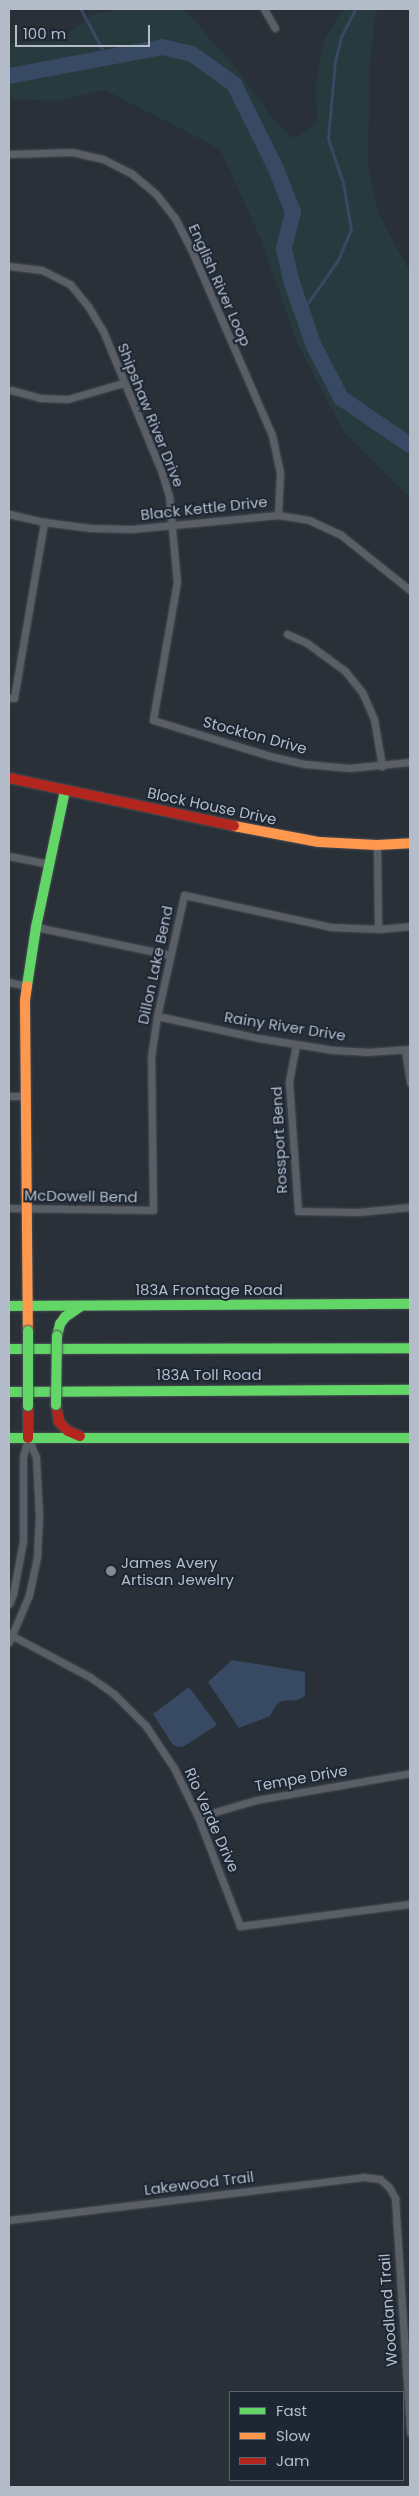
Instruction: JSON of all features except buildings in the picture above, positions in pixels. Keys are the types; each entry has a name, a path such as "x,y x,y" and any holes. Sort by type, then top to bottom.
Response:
{"main road":[{"name":"Block House Drive","path":"9,778 266,833 319,842 377,845 410,843"},
{"path":"28,1438 26,986 36,927 66,790"},
{"name":"183A Frontage Road","path":"9,1306 410,1304"},
{"path":"81,1306 65,1317 60,1324 57,1336 56,1415 63,1428 89,1438"},
{"path":"9,1342 82,1349"},
{"name":"183A Toll Road","path":"9,1349 410,1348"},
{"name":"183A Toll Road","path":"9,1392 410,1390"},
{"path":"9,1438 410,1438"}],"street":[{"path":"264,9 275,28"},
{"name":"English River Loop","path":"9,154 72,152 103,159 131,172 156,194 176,218 272,436 280,473 278,514"},
{"name":"Shipshaw River Drive","path":"9,266 42,270 70,284 88,306 103,330 161,470 169,496 177,582 153,720"},
{"path":"11,390 41,398 68,399 124,383"},
{"name":"Black Kettle Drive","path":"9,514 44,522 90,528 173,526 278,514 309,520 342,535 410,590"},
{"path":"9,698 14,698 44,522"},
{"path":"287,634 307,643 345,671 362,692 374,719 382,766"},
{"name":"Stockton Drive","path":"153,720 270,756 306,764 349,768 410,762"},
{"path":"377,845 378,929"},
{"path":"9,856 49,864"},
{"name":"Dillon Lake Bend","path":"153,1210 151,1057 157,1016 184,895 331,926 378,929 410,926"},
{"path":"36,927 170,955"},
{"path":"9,982 26,986"},
{"name":"Rainy River Drive","path":"157,1016 296,1045 332,1050 408,1049"},
{"name":"Rossport Bend","path":"296,1045 289,1082 298,1211 358,1212 410,1208"},
{"path":"408,1049 410,1083"},
{"path":"9,1096 25,1096"},
{"name":"McDowell Bend","path":"9,1208 153,1210"},
{"path":"9,1604 13,1594 23,1541 23,1457 28,1438"},
{"path":"10,1638 29,1595 37,1556 39,1516 36,1458 28,1438"},
{"name":"Rio Verde Drive","path":"10,1638 90,1677 114,1694 146,1726 174,1768 198,1816 240,1926 410,1904"},
{"name":"Tempe Drive","path":"198,1816 256,1800 410,1773"},
{"name":"Lakewood Trail","path":"9,2220 364,2176 380,2179 389,2187"},
{"name":"Woodland Trail","path":"389,2187 395,2198 410,2433"}],"green space":[{"path":"119,9 184,9 236,68 276,123 294,138 317,124 316,85 324,41 343,9 379,9 375,15 370,63 368,167 378,213 410,272 410,498 344,432 297,343 261,239 220,149 105,90 58,101 9,99 9,43 60,41 91,15"}],"water":[{"path":"232,1660 305,1672 305,1696 298,1700 282,1701 276,1705 270,1716 239,1728 208,1682"},
{"path":"189,1687 217,1725 184,1746 178,1747 173,1745 153,1714"}],"waterway":[{"path":"81,9 107,57"},
{"path":"303,310 338,260 351,230 343,183 328,139 335,61 341,37 355,9"},
{"path":"9,76 162,47 192,54 234,84 276,169 293,212 284,249 292,283 314,346 341,398 410,445"}],"traffic: fast":[{"path":"27,986 36,927 65,790"},
{"path":"9,1306 410,1304"},
{"path":"57,1336 60,1324 65,1317 80,1307"},
{"path":"28,1331 28,1406"},
{"path":"56,1405 57,1336"},
{"path":"9,1349 410,1348"},
{"path":"9,1392 410,1390"},
{"path":"9,1438 410,1438"}],"traffic: slow":[{"path":"234,826 319,842 377,845 410,843"},
{"path":"27,986 25,1001 28,1331"}],"traffic: jam":[{"path":"9,778 234,826"},
{"path":"56,1405 59,1422 68,1431 80,1436"},
{"path":"28,1406 28,1438"}],"place":[{"name":"James Avery Artisan Jewelry","path":"111,1571"}]}
